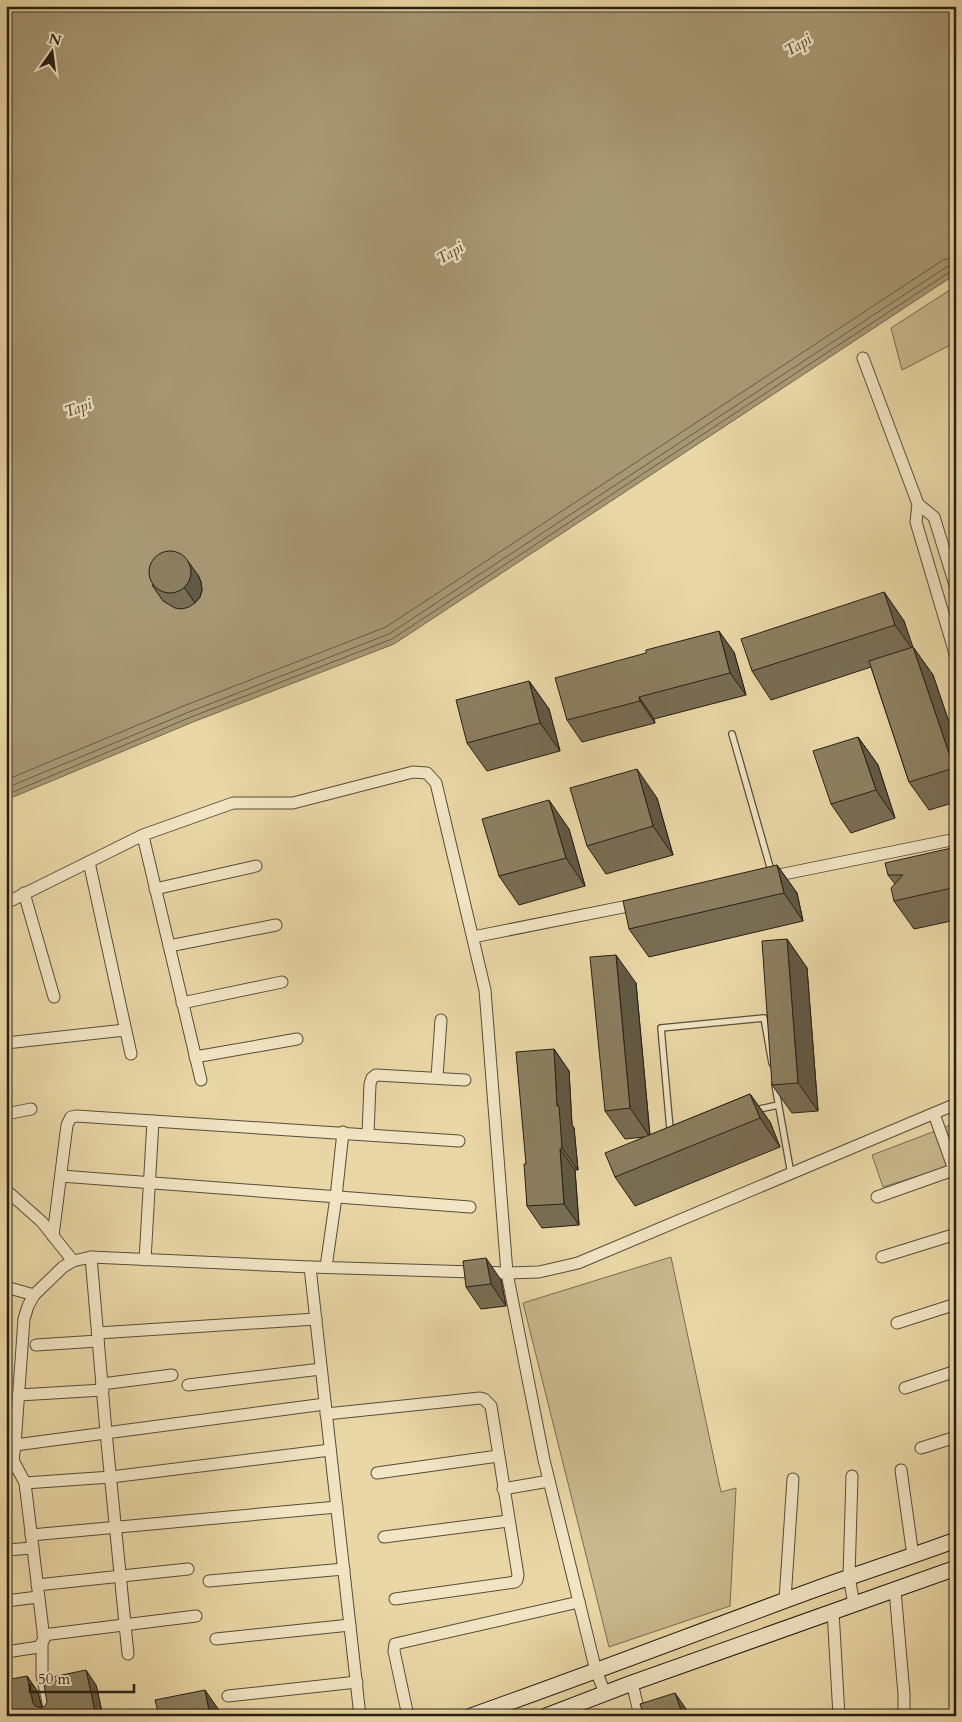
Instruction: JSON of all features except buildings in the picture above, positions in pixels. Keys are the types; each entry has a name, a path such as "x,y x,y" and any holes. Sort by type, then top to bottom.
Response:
{"street":[{"path":"863,358 918,504 916,522 956,657"},
{"path":"918,504 934,517 956,588"},
{"path":"6,903 143,836 233,804 293,803 413,772 427,772 436,783 485,990 507,1273 549,1481 596,1671 605,1693"},
{"path":"143,836 201,1080"},
{"path":"753,880 956,839"},
{"path":"90,862 131,1054"},
{"path":"155,890 256,866"},
{"path":"24,894 54,997"},
{"path":"472,937 647,902"},
{"path":"169,946 276,924"},
{"path":"182,1003 282,982"},
{"path":"437,1077 441,1020"},
{"path":"6,1043 126,1030"},
{"path":"195,1057 297,1040"},
{"path":"368,1134 370,1084 372,1078 376,1075 465,1080"},
{"path":"51,1716 42,1674 43,1639 25,1483 10,1462 16,1444 24,1319 34,1295 64,1266 73,1261 92,1257 310,1267 507,1273 539,1272 578,1264 956,1104"},
{"path":"6,1114 31,1109"},
{"path":"877,1197 955,1171 934,1114"},
{"path":"53,1236 67,1125 71,1117 343,1132 459,1141"},
{"path":"144,1260 153,1121"},
{"path":"326,1267 343,1132"},
{"path":"61,1176 470,1207"},
{"path":"6,1190 42,1222 73,1261"},
{"path":"882,1257 956,1234"},
{"path":"92,1257 110,1477 128,1654"},
{"path":"310,1267 360,1716"},
{"path":"6,1287 34,1295"},
{"path":"897,1323 956,1304"},
{"path":"36,1345 98,1337 316,1319"},
{"path":"188,1385 321,1369"},
{"path":"905,1388 956,1371"},
{"path":"19,1394 102,1387 172,1375"},
{"path":"16,1444 106,1432 326,1409 484,1399 491,1406 518,1575 517,1580 515,1582 395,1599"},
{"path":"921,1448 956,1437"},
{"path":"25,1483 110,1477 330,1450"},
{"path":"377,1473 498,1456"},
{"path":"901,1470 913,1556"},
{"path":"852,1476 848,1577 854,1604"},
{"path":"784,1600 793,1479"},
{"path":"503,1489 549,1481"},
{"path":"31,1534 337,1507"},
{"path":"384,1537 508,1521"},
{"path":"471,1716 784,1600 956,1540"},
{"path":"6,1550 33,1548"},
{"path":"546,1716 632,1683 956,1568"},
{"path":"6,1601 38,1591 120,1576 188,1569"},
{"path":"209,1581 344,1569"},
{"path":"895,1590 904,1694 904,1716"},
{"path":"408,1716 394,1651 395,1644 579,1602"},
{"path":"834,1611 839,1716"},
{"path":"43,1639 125,1625 196,1616"},
{"path":"216,1639 350,1624"},
{"path":"6,1652 39,1647 43,1639"},
{"path":"228,1696 356,1682"},
{"path":"632,1683 640,1716"}],"lane":[{"path":"732,734 772,876"},
{"path":"679,1127 670,1129 661,1028 764,1018 772,1067"},
{"path":"774,1076 791,1174"},
{"path":"751,1111 778,1105"}],"shaded area":[{"path":"956,286 956,342 902,370 891,328"},
{"path":"956,1123 956,1164 883,1187 872,1155"},
{"path":"671,1257 721,1492 736,1488 730,1606 609,1647 523,1303"}],"water":[{"name":"Tapi","path":"6,6 956,6 956,274 394,644 193,722 6,800"}]}
